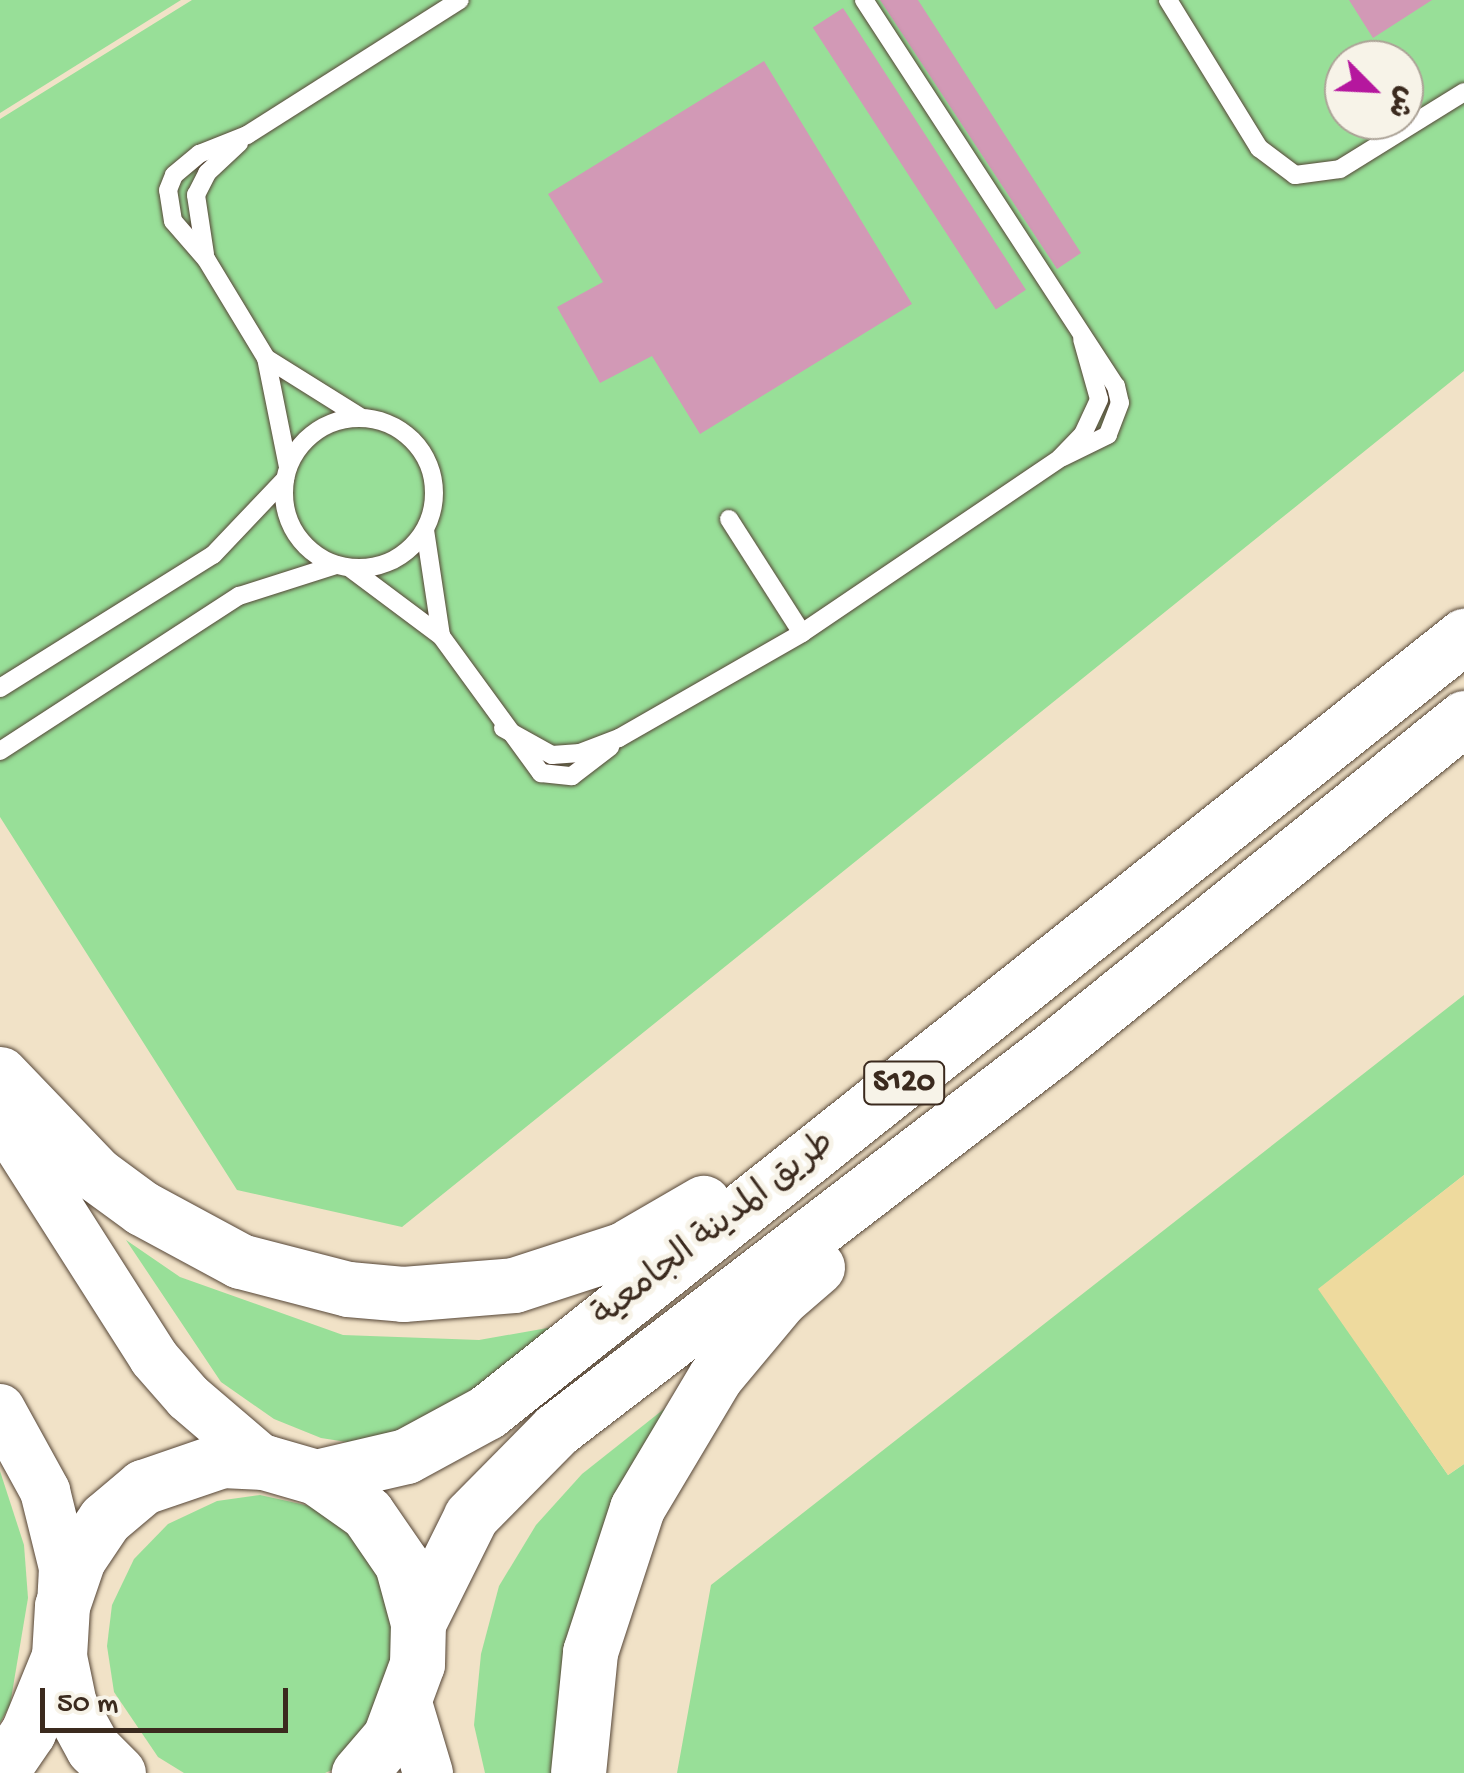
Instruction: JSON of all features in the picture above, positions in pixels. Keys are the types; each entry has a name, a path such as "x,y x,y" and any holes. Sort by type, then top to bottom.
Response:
{"main road":[{"name":"طريق المدينة الجامعية","path":"316,1477 406,1456 486,1412 1464,636"},
{"name":"طريق المدينة الجامعية","path":"418,1623 448,1554 510,1470 988,1100 1464,718"},
{"path":"0,1074 98,1175 207,1245 293,1278 348,1289 440,1293 514,1285 622,1250 672,1225 867,1091 958,1040"},
{"path":"578,1773 590,1652 610,1579 672,1440 780,1299 890,1203 988,1100"},
{"path":"0,1773 28,1732 78,1560 106,1518 144,1487 222,1460 264,1462 316,1477 367,1513 402,1564 418,1623 407,1703 390,1737 359,1773"},
{"path":"60,1631 70,1704 93,1748 118,1773"}],"street":[{"path":"0,1116 154,1358 188,1397 264,1462"},
{"path":"0,1409 45,1491 64,1568 60,1631"},
{"path":"407,1703 428,1773"}],"lane":[{"path":"460,0 247,135 185,164 168,190 174,221 206,259 266,358 287,473 289,522 316,556 343,566 441,636 528,764 556,778 586,768 619,738 802,633 1060,458 1094,446 1117,420 1116,386 864,0"},
{"path":"1168,0 1259,148 1295,175 1340,170 1462,94"},
{"path":"206,259 196,196 207,173 247,135"},
{"path":"266,358 360,417 384,421 422,451 434,504 425,530 441,636"},
{"path":"0,688 213,554 287,473 316,430 360,417"},
{"path":"729,519 802,633"},
{"path":"0,751 239,596 343,566 393,560 425,530"}],"green space":[{"path":"0,0 181,0 0,113"},
{"path":"192,0 1464,0 1464,371 402,1227 237,1190 0,817 0,119"},
{"path":"1464,995 1464,1175 1319,1289 1448,1475 1464,1464 1464,1773 677,1773 711,1585"},
{"path":"126,1240 180,1277 343,1335 479,1340 570,1324 459,1413 366,1445 321,1438 274,1419 221,1382"},
{"path":"669,1405 554,1773 485,1773 474,1725 481,1654 499,1586 536,1525 582,1474"},
{"path":"0,1471 24,1545 28,1598 10,1705 0,1723"},
{"path":"260,1495 310,1506 365,1544 393,1587 401,1674 339,1767 325,1773 184,1773 158,1757 114,1692 107,1646 112,1605 134,1559 168,1524 217,1501"}],"sand":[{"path":"1464,1175 1464,1464 1448,1475 1318,1289"}],"building":[{"path":"880,0 918,0 1081,253 1057,269"},
{"path":"1349,0 1432,0 1373,38"},
{"path":"843,8 1026,290 996,309 813,28"},
{"path":"764,61 912,304 700,434 652,356 600,383 557,307 603,282 548,194"}]}
